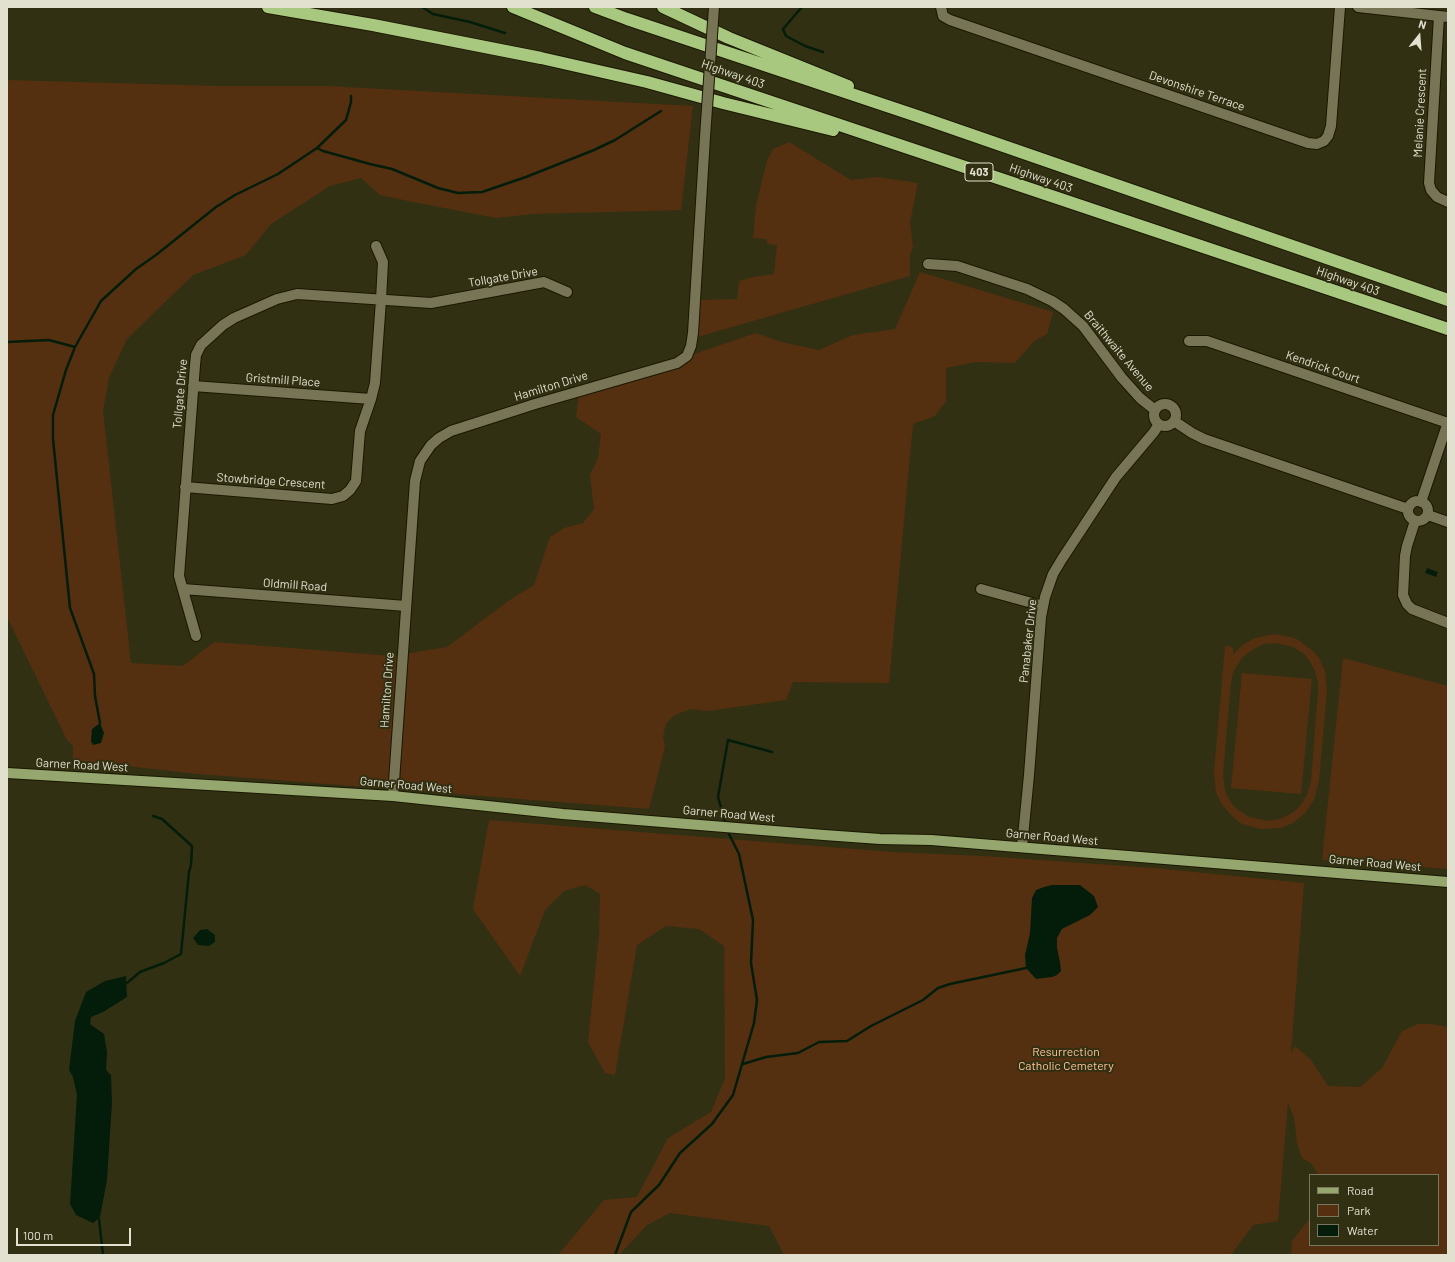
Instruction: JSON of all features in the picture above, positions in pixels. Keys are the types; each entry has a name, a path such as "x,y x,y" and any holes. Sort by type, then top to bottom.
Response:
{"highway":[{"path":"268,7 372,25 541,58 647,82 723,103 919,152"},
{"name":"Highway 403","path":"513,7 625,53 1448,329"},
{"name":"Highway 403","path":"595,7 626,19 916,116 1448,300"},
{"path":"663,7 729,38 822,74 916,116"}],"main road":[{"name":"Garner Road West","path":"7,773 393,796 563,814 816,835 880,839 931,840 1448,882"}],"street":[{"name":"Hamilton Drive","path":"393,796 416,476 418,466 423,455 444,435 459,429 535,404 677,363 687,356 691,346 693,333 714,7"},
{"name":"Devonshire Terrace","path":"941,7 943,16 950,20 1301,141 1317,144 1324,141 1328,136 1331,126 1340,7"},
{"path":"1358,7 1443,16"},
{"name":"Melanie Crescent","path":"1443,16 1429,183 1431,190 1437,197 1448,202"},
{"name":"Stowbridge Crescent","path":"185,487 332,499 343,496 350,490 356,480 360,431 372,399 375,383 382,300 383,262 376,246"},
{"name":"Braithwaite Avenue","path":"928,264 957,266 1027,289 1052,301 1064,309 1083,326 1122,378 1140,398 1155,410"},
{"name":"Tollgate Drive","path":"196,636 179,576 193,386 196,355 201,345 234,318 277,299 297,294 431,303 544,282 567,292"},
{"name":"Kendrick Court","path":"1189,341 1207,341 1448,422"},
{"name":"Gristmill Place","path":"193,386 372,399"},
{"path":"1163,404 1171,405 1176,414 1174,420 1169,425 1159,424 1155,418 1155,410 1163,404"},
{"path":"1174,420 1192,433 1204,439 1408,508"},
{"path":"1421,502 1448,422"},
{"name":"Panabaker Drive","path":"1022,847 1041,617 1050,583 1062,559 1116,477 1159,424"},
{"path":"1414,502 1421,502 1428,508 1428,515 1424,520 1418,522 1415,521 1410,518 1408,508 1414,502"},
{"path":"1428,515 1448,522"},
{"path":"1415,521 1406,546 1403,595 1407,604 1412,609 1448,622"},
{"path":"981,588 1043,606"},
{"name":"Oldmill Road","path":"183,589 406,606"}],"green space":[{"path":"7,80 219,86 327,86 693,106 681,210 533,214 496,218 380,195 361,178 330,186 271,224 246,255 193,275 127,339 109,378 103,411 131,663 183,666 214,642 393,656 447,647 508,601 534,585 550,537 564,528 583,523 594,509 590,475 598,458 601,434 576,417 579,393 756,333 781,342 819,350 853,335 895,329 920,272 1053,312 1047,334 1034,341 1015,363 976,362 946,368 946,401 935,416 913,424 889,683 793,682 786,700 708,711 691,709 675,715 666,723 663,737 665,747 649,809 198,774 73,760 73,746 67,740 7,617"},
{"path":"789,142 851,180 878,177 918,183 910,222 913,248 910,254 910,276 697,337 700,300 737,299 739,281 774,274 777,245 768,244 766,239 753,238 756,205 767,161 773,149"},
{"path":"1275,634 1297,639 1314,652 1319,658 1325,671 1327,691 1319,781 1314,800 1305,813 1293,823 1281,828 1263,829 1240,823 1221,803 1216,792 1214,772 1225,646 1233,647 1233,654 1244,644 1255,638","holes":["1276,643 1293,647 1304,654 1309,660 1315,671 1318,683 1311,781 1307,795 1301,805 1292,813 1280,819 1268,821 1249,817 1237,809 1232,804 1225,791 1223,774 1231,683 1233,672 1242,658 1252,650 1264,644"]},
{"path":"1343,658 1448,686 1448,869 1322,860"},
{"path":"1242,673 1312,679 1301,794 1231,788"},
{"name":"Resurrection Catholic Cemetery","path":"489,820 892,852 983,856 1154,868 1304,883 1291,1054 1295,1046 1311,1060 1328,1086 1360,1087 1382,1068 1402,1031 1418,1024 1448,1027 1448,1255 1291,1255 1292,1241 1309,1219 1309,1246 1439,1246 1439,1174 1317,1174 1312,1164 1302,1158 1297,1143 1294,1117 1288,1103 1278,1221 1253,1225 1231,1255 784,1255 769,1226 670,1213 647,1225 619,1255 558,1255 604,1200 637,1197 668,1138 711,1112 725,1078 724,946 699,929 666,926 637,945 615,1075 605,1073 588,1042 599,935 600,894 585,885 564,891 545,910 520,976 473,909"}],"water":[{"path":"1427,568 1438,572 1436,577 1425,573"},
{"path":"100,723 104,733 101,743 93,745 91,741 92,729"},
{"path":"1052,885 1080,885 1094,896 1098,907 1090,915 1062,929 1057,938 1057,948 1061,971 1052,977 1036,979 1026,968 1025,955 1030,933 1032,898 1036,890"},
{"path":"207,929 215,935 215,942 209,946 198,945 193,938 200,930"},
{"path":"126,976 127,997 103,1012 91,1017 90,1024 104,1034 107,1052 106,1070 111,1075 112,1103 107,1180 100,1217 93,1223 76,1215 70,1204 77,1095 73,1077 69,1070 75,1021 86,992 105,981"}],"waterway":[{"path":"422,7 433,14 470,22 505,33"},
{"path":"802,7 783,29 786,36 805,46 823,52"},
{"path":"100,723 95,696 94,674 70,608 53,439 53,415 66,370 75,347 101,301 136,269 216,207 235,195 278,174 317,148 346,120 351,102 351,96"},
{"path":"317,148 323,151 392,169 438,188 458,193 482,192 526,177 594,150 615,140 661,111"},
{"path":"7,342 49,340 75,347"},
{"path":"726,825 718,797 728,740 772,752"},
{"path":"127,983 140,972 164,963 181,954 192,846 162,819 153,816"},
{"path":"615,1255 631,1212 659,1185 680,1153 712,1124 733,1095 754,1023 757,1000 751,963 753,920 739,854 727,830"},
{"path":"743,1064 766,1057 798,1053 819,1042 847,1041 871,1026 923,1000 938,988 950,984 1026,968"},
{"path":"99,1219 103,1255"}]}
